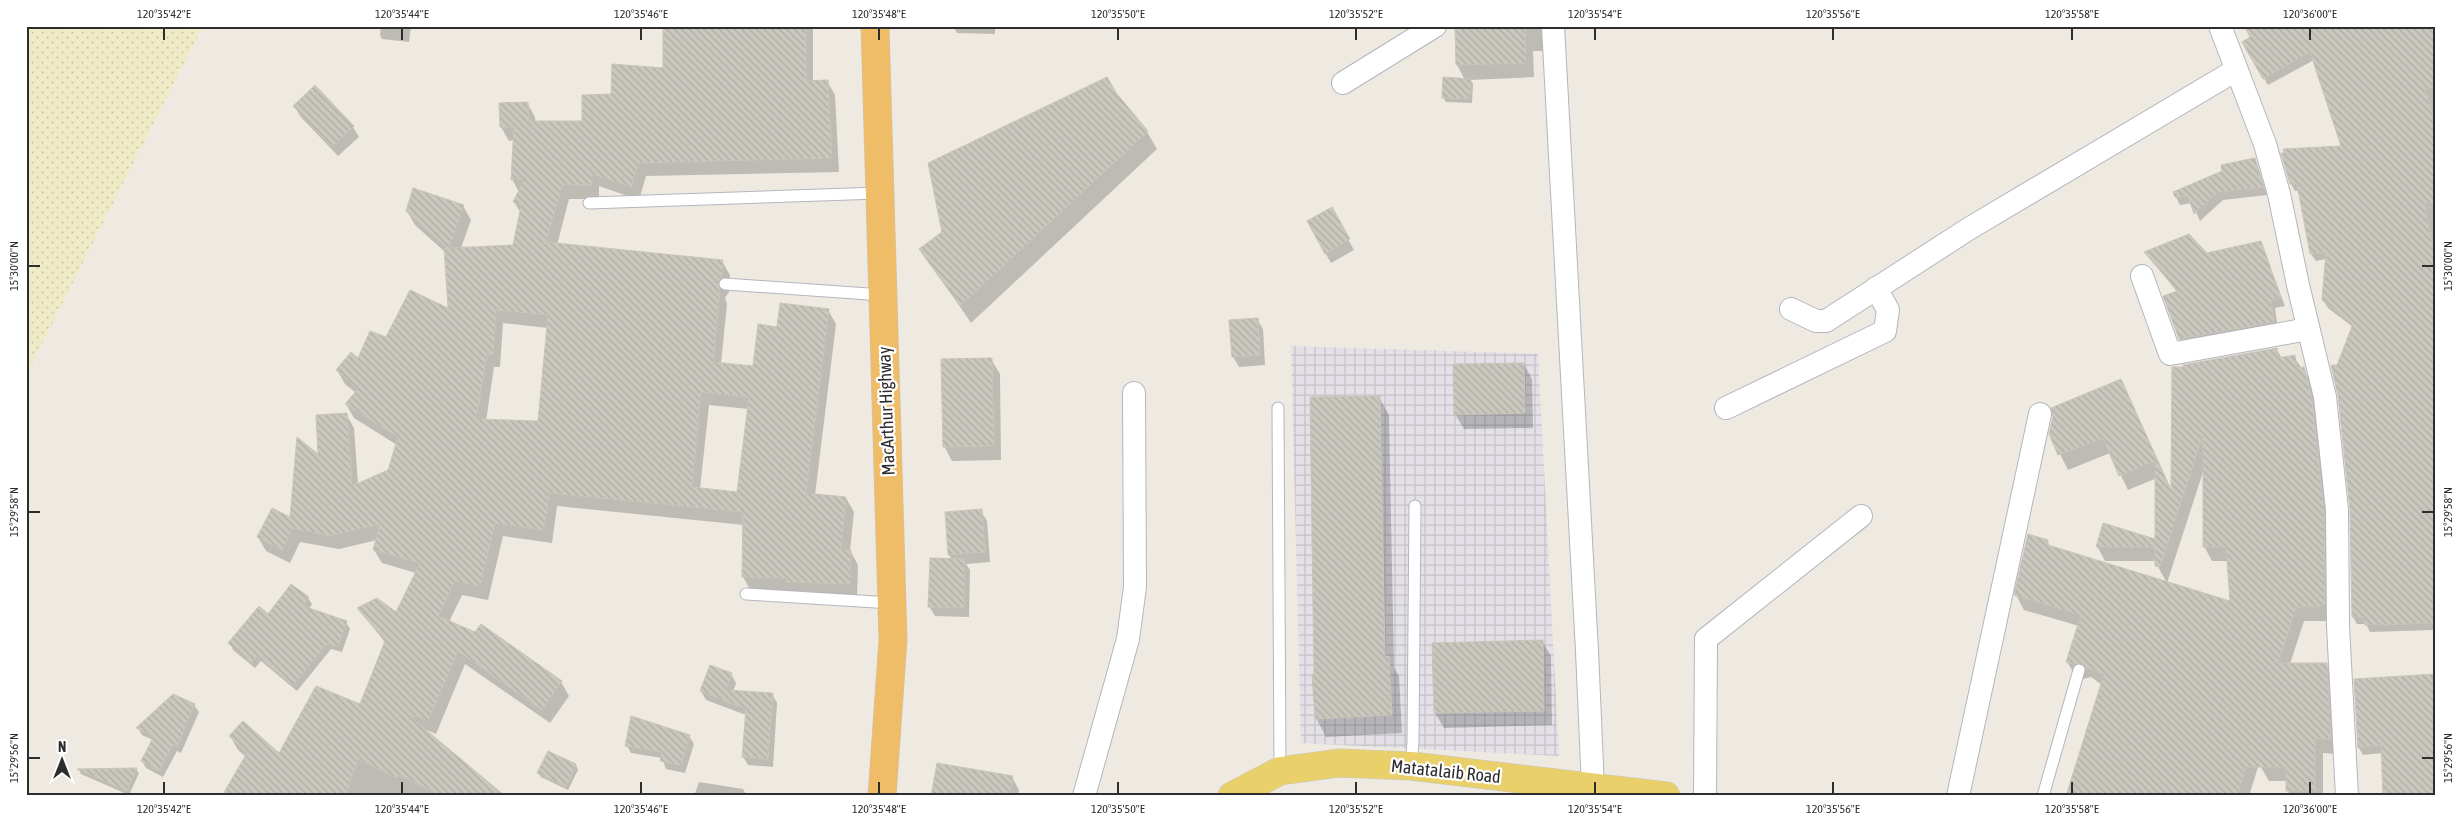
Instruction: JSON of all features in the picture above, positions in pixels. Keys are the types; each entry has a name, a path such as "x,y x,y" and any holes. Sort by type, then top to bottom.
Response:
{"highway":[{"name":"MacArthur Highway","path":"874,26 893,640 882,796"}],"main road":[{"name":"Matatalaib Road","path":"1232,796 1280,771 1339,763 1411,766 1666,796"}],"street":[{"path":"1343,83 1435,26"},
{"path":"1553,26 1586,631 1592,788"},
{"path":"2220,26 2265,144 2279,194 2308,329 2325,397 2337,510 2338,626 2347,796"},
{"path":"1791,309 1816,321 1826,321 1970,228 2236,70"},
{"path":"2142,276 2170,354 2308,329"},
{"path":"1726,408 1885,330 1888,310 1876,288"},
{"path":"1084,796 1128,639 1135,587 1134,393"},
{"path":"1958,796 2040,414"},
{"path":"1705,796 1706,639 1861,516"}],"lane":[{"path":"589,203 880,193"},
{"path":"725,284 882,295"},
{"path":"1278,408 1280,771"},
{"path":"1411,766 1413,742 1415,506"},
{"path":"746,594 892,603"},
{"path":"2043,796 2079,670"}],"shaded area":[{"path":"1291,346 1538,354 1559,756 1301,743"}],"sand":[{"path":"26,26 203,26 26,375"}],"building":[{"path":"663,26 806,26 806,81 828,80 832,158 639,163 631,187 592,174 592,185 562,185 546,242 723,260 721,277 718,283 720,290 713,362 753,366 758,324 777,327 780,303 829,309 806,493 846,497 841,549 851,550 850,584 787,582 787,578 742,577 743,512 549,493 544,530 495,523 480,586 455,581 438,616 475,632 481,624 562,681 542,710 458,651 428,721 416,715 413,719 505,796 443,796 399,775 397,778 358,759 345,796 222,796 247,753 229,736 243,721 279,753 316,686 360,704 385,641 357,608 377,598 396,612 420,563 373,550 380,524 330,536 293,528 282,550 257,537 272,508 290,517 297,437 318,454 316,415 347,413 352,486 388,470 398,437 345,404 358,389 336,370 351,352 358,358 370,331 386,337 410,290 448,308 444,248 447,248 406,211 413,188 464,205 449,248 513,245 521,206 513,202 524,180 511,180 514,127 500,127 499,103 528,102 529,121 582,121 582,95 611,94 612,64 663,68","holes":["496,310 548,315 538,421 476,419 487,354 493,354","701,392 749,397 737,492 692,487"]},
{"path":"1455,26 1525,26 1526,63 1456,65"},
{"path":"2244,26 2432,26 2436,37 2436,87 2425,89 2436,127 2436,203 2424,202 2433,248 2436,248 2436,623 2365,625 2364,617 2352,617 2350,509 2338,395 2331,365 2337,365 2353,324 2322,300 2326,252 2310,254 2297,184 2290,184 2281,153 2284,153 2283,149 2341,146 2310,52 2263,79 2242,42 2250,37"},
{"path":"1107,77 1117,94 1148,131 960,306 919,249 942,232 928,163"},
{"path":"1443,77 1471,79 1470,99 1442,98"},
{"path":"315,85 354,126 332,147 293,106"},
{"path":"2255,158 2264,187 2218,192 2194,214 2188,196 2175,197 2173,192 2222,171 2221,165"},
{"path":"1332,207 1350,239 1325,254 1307,221"},
{"path":"2189,234 2207,253 2261,241 2281,297 2271,300 2274,322 2179,339 2163,296 2178,291 2144,252"},
{"path":"1258,318 1260,355 1232,357 1229,320"},
{"path":"2277,348 2278,358 2295,355 2297,368 2304,367 2312,399 2324,511 2325,606 2296,607 2278,663 2327,663 2331,739 2315,739 2315,791 2286,791 2286,767 2246,767 2237,796 2066,796 2104,674 2086,668 2082,663 2066,662 2081,615 2014,595 2028,534 2048,540 2048,545 2230,601 2226,547 2203,547 2203,434 2160,567 2155,566 2155,547 2096,547 2103,523 2155,539 2155,461 2119,476 2103,438 2058,455 2049,434 2053,417 2051,408 2121,379 2171,490 2172,367 2184,367 2183,365"},
{"path":"992,358 994,446 943,447 941,359"},
{"path":"1524,363 1525,413 1454,415 1453,364"},
{"path":"1380,396 1385,657 1389,656 1392,715 1315,719 1312,674 1314,674 1310,397"},
{"path":"982,509 985,552 948,555 945,512"},
{"path":"930,558 965,559 964,608 928,607"},
{"path":"291,584 309,597 303,606 347,621 338,647 328,643 293,685 257,656 251,663 228,643 259,606 268,614"},
{"path":"1543,640 1544,711 1434,713 1432,643"},
{"path":"710,665 732,673 726,690 773,693 768,759 742,757 746,709 700,691"},
{"path":"2436,674 2436,794 2383,796 2381,745 2358,748 2354,679"},
{"path":"173,694 195,704 177,746 173,744 159,771 141,761 154,736 136,728"},
{"path":"631,716 690,735 681,765 660,761 662,752 625,746"},
{"path":"548,751 576,764 566,787 537,773"},
{"path":"937,763 1013,776 1009,796 931,796"},
{"path":"137,768 127,791 77,769"}]}
